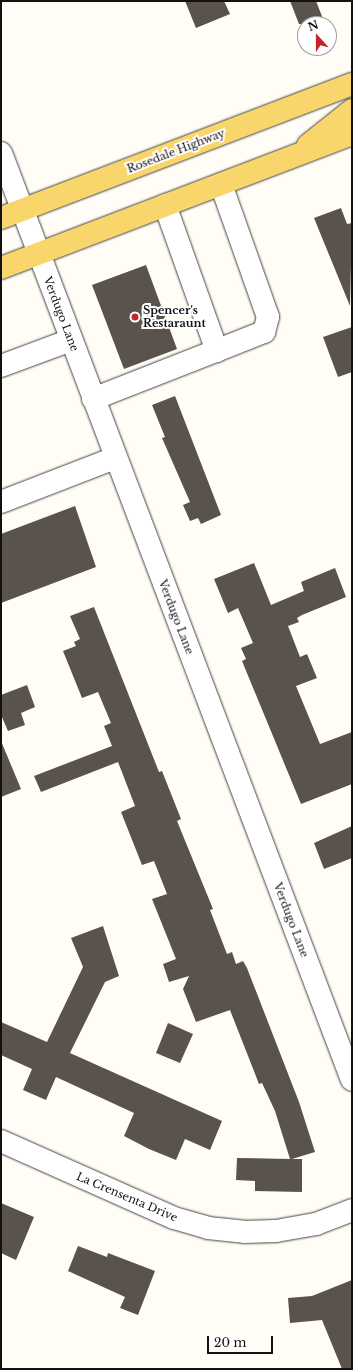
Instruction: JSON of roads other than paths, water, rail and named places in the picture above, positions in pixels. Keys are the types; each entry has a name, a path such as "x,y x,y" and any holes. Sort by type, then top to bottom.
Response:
{"main road":[{"name":"Rosedale Highway","path":"1,218 352,84"},
{"path":"297,155 352,110"},
{"path":"1,268 352,134"}],"street":[{"name":"Verdugo Lane","path":"1,154 115,458 348,1055 352,1080"},
{"path":"93,399 264,332 268,317 221,184"},
{"path":"165,205 217,350"},
{"path":"1,366 71,340"},
{"path":"1,502 115,458"},
{"name":"La Crensenta Drive","path":"1,1141 174,1218 208,1228 276,1231 316,1224 352,1210"}],"place":[{"name":"Spencer's Restaraunt","path":"135,317"}]}
